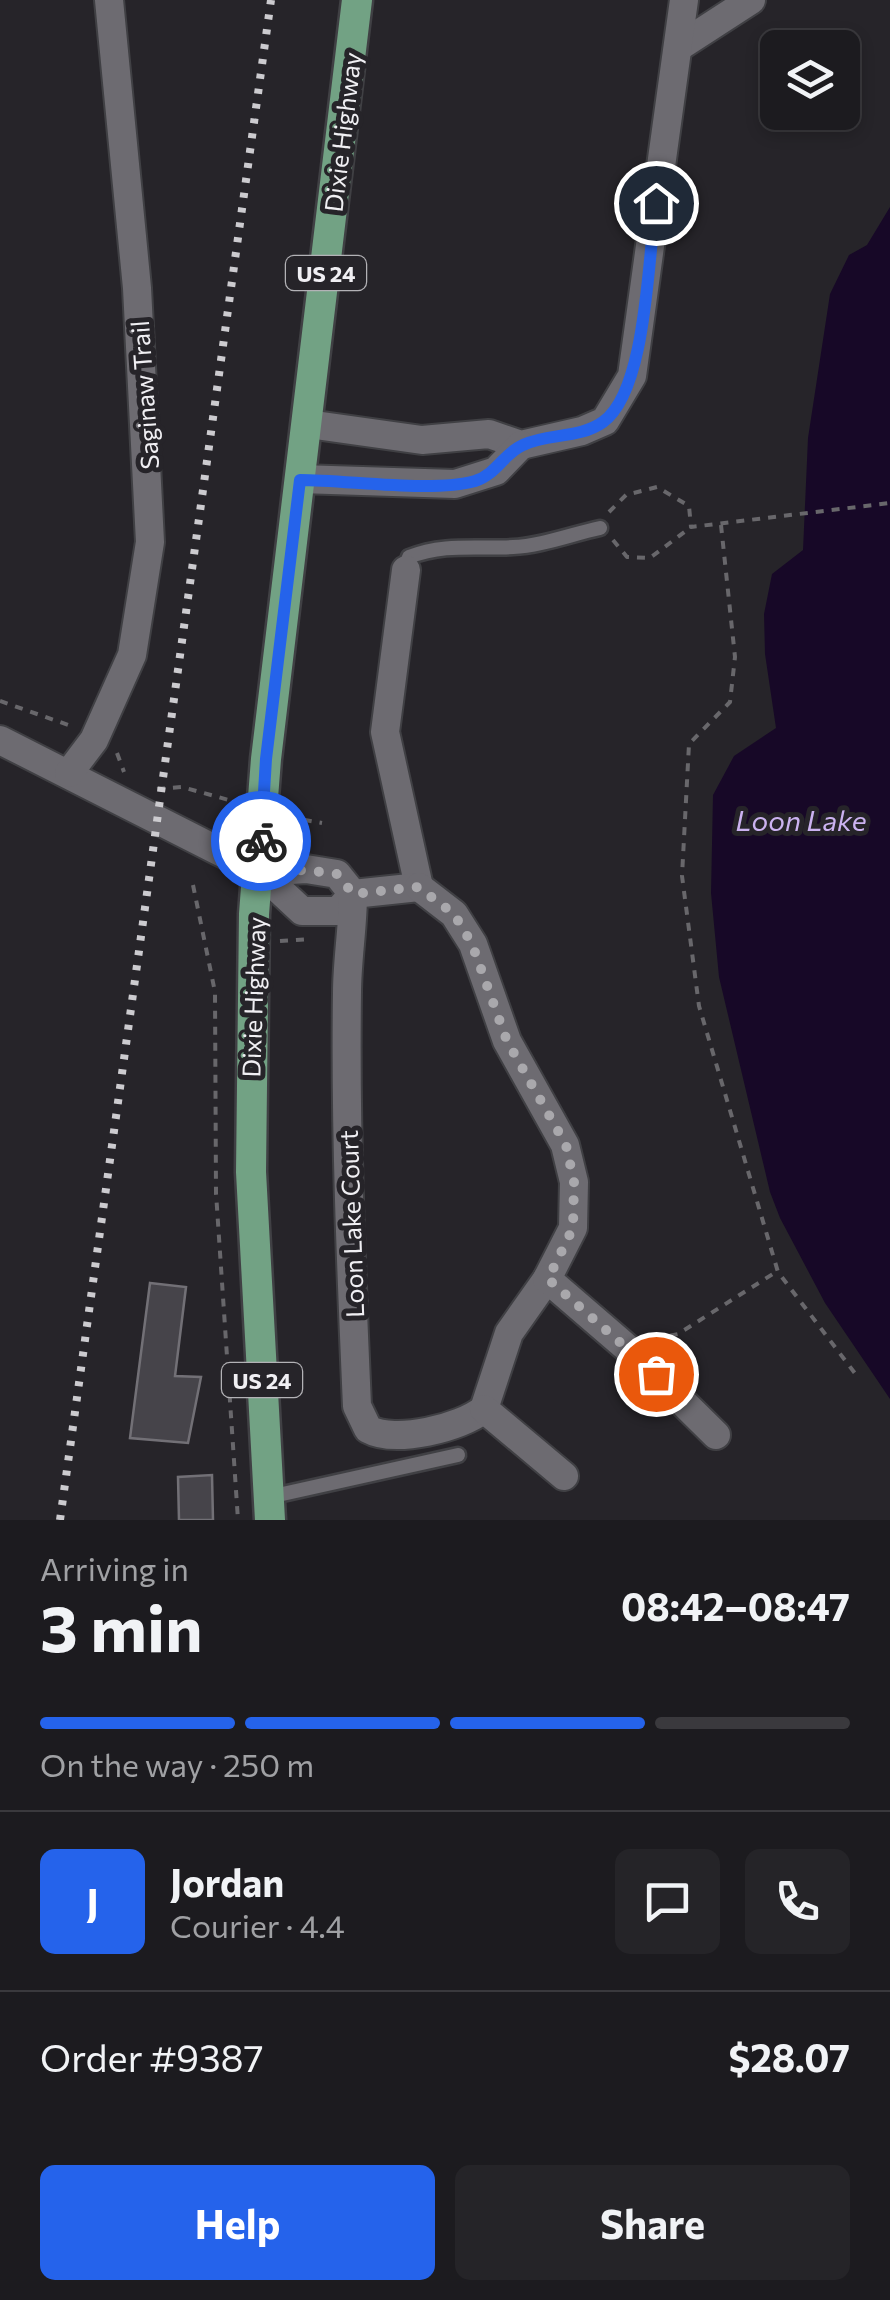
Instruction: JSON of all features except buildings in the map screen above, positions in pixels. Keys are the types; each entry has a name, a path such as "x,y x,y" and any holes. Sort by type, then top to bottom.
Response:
{"main road":[{"name":"Dixie Highway","path":"270,1508 251,1172 250,1013 266,759 357,0"}],"street":[{"name":"Saginaw Trail","path":"69,773 106,740 132,656 150,542 137,288 109,0"},
{"path":"308,424 422,440 489,434 521,445 582,432 604,421 632,376 684,0"},
{"path":"680,46 751,0"},
{"path":"300,480 455,484 496,471 521,445"},
{"path":"406,570 385,732 418,887 454,914 472,944 507,1041 566,1145 574,1182 573,1228 548,1279 509,1333 484,1409 564,1476"},
{"path":"0,740 260,872 302,911 338,911 353,894 418,887"},
{"path":"260,872 306,870 337,874 353,894"},
{"name":"Loon Lake Court","path":"353,894 354,943 347,986 347,1150 360,1419 379,1435 392,1436 449,1424 484,1409"},
{"path":"548,1279 625,1346 716,1435"}],"lane":[{"path":"406,570 409,558 421,553 480,544 515,548 600,528"},
{"path":"270,1508 458,1455"}],"path":[{"path":"691,528 689,506 657,487 626,495 600,528 612,531 613,541 627,557 650,558 691,528 890,504"},
{"path":"721,524 735,657 730,702 689,744 682,876 699,1006 778,1272 857,1376"},
{"path":"0,701 106,740 124,773"},
{"path":"147,789 182,787 201,793"},
{"path":"300,821 322,824"},
{"path":"192,885 215,992 216,1193 238,1520"},
{"path":"295,942 310,940"},
{"path":"625,1346 678,1334 778,1272"}],"water":[{"name":"Loon Lake","path":"890,207 890,1399 825,1303 770,1192 719,977 711,893 713,795 734,756 776,728 765,654 764,614 772,574 803,550 808,438 830,294 849,255 867,245"}],"railway":[{"path":"60,1520 271,0"}],"way so far":[{"path":"261,841 260,872 306,870 337,874 353,894 418,887 434,895 454,914 472,944 507,1041 566,1145 574,1182 573,1228 548,1279 656,1374"}],"route":[{"path":"261,841 266,759 300,480 428,484 477,480 496,471 521,445 582,432 604,421 620,403 632,376 656,203"}]}
